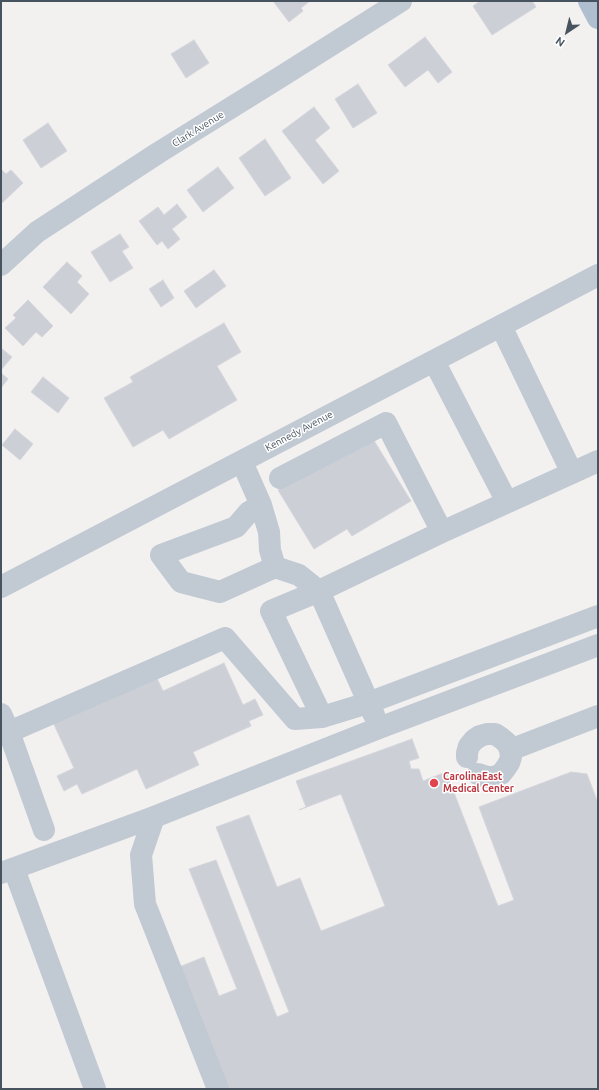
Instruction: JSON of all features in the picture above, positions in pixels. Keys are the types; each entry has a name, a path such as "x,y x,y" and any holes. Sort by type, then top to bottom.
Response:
{"main road":[{"path":"589,1 598,18"}],"street":[{"name":"Clark Avenue","path":"1,265 37,232 158,153 401,1"},
{"name":"Kennedy Avenue","path":"1,587 242,462 376,390 598,276"},
{"path":"500,326 572,473"},
{"path":"434,361 507,502"},
{"path":"376,390 386,423 442,532"},
{"path":"280,478 386,423"},
{"path":"322,717 271,611 319,591 442,532 598,461"},
{"path":"242,462 261,505 269,532 270,550 275,566"},
{"path":"261,505 249,512 236,527 161,555 181,582 220,592 275,566 299,575 319,591 379,728"},
{"path":"44,830 5,723 224,638 295,719 322,717 368,703 598,616"},
{"path":"95,1089 7,871 154,817 379,728 598,645"},
{"path":"510,750 598,716"},
{"path":"487,734 495,734 501,738 510,750 511,757 506,769 494,777 487,777 473,766 467,753 469,746 474,740 487,734"},
{"path":"154,817 141,855 145,904 218,1089"}],"building":[{"path":"273,1 310,1 301,8 303,11 289,22"},
{"path":"480,1 532,1 536,7 492,35 473,6"},
{"path":"425,37 452,72 438,83 428,70 405,87 388,65"},
{"path":"194,40 209,63 186,78 171,54"},
{"path":"358,84 377,113 353,128 335,99"},
{"path":"314,107 330,128 315,140 339,171 323,184 282,131"},
{"path":"48,123 67,151 41,168 23,140"},
{"path":"265,139 291,178 265,196 239,158"},
{"path":"218,167 234,188 203,212 187,190"},
{"path":"1,169 6,174 11,170 23,183 1,204"},
{"path":"177,204 187,217 172,229 180,239 168,249 162,241 157,245 139,221 158,207 164,215"},
{"path":"120,234 129,247 122,251 133,268 110,282 91,252"},
{"path":"67,262 82,276 77,282 89,294 71,314 43,287"},
{"path":"214,270 226,286 196,308 184,291"},
{"path":"163,280 174,298 161,307 149,289"},
{"path":"28,300 53,326 42,337 36,332 23,346 5,328 16,318 13,315"},
{"path":"224,323 241,352 217,366 237,400 169,439 163,430 133,447 104,398 133,382 130,377"},
{"path":"1,348 12,357 1,370"},
{"path":"1,373 8,379 1,388"},
{"path":"43,377 69,398 58,413 31,392"},
{"path":"15,429 33,444 20,460 2,445"},
{"path":"370,434 411,501 352,536 347,529 314,549 278,490"},
{"path":"224,663 243,705 255,699 263,715 249,721 251,726 193,752 199,765 146,789 137,769 82,794 77,784 64,791 57,776 74,768 51,718 154,672 163,691"},
{"path":"412,739 419,758 409,761 411,769 419,769 423,781 446,772 498,906 514,900 479,807 571,772 587,774 598,803 598,1089 227,1089 179,967 204,957 219,996 237,989 189,869 216,860 277,1017 289,1012 216,827 249,815 277,887 300,878 321,931 385,906 341,794 299,810 306,807 296,781"}],"place":[{"name":"CarolinaEast Medical Center","path":"434,783"}]}
